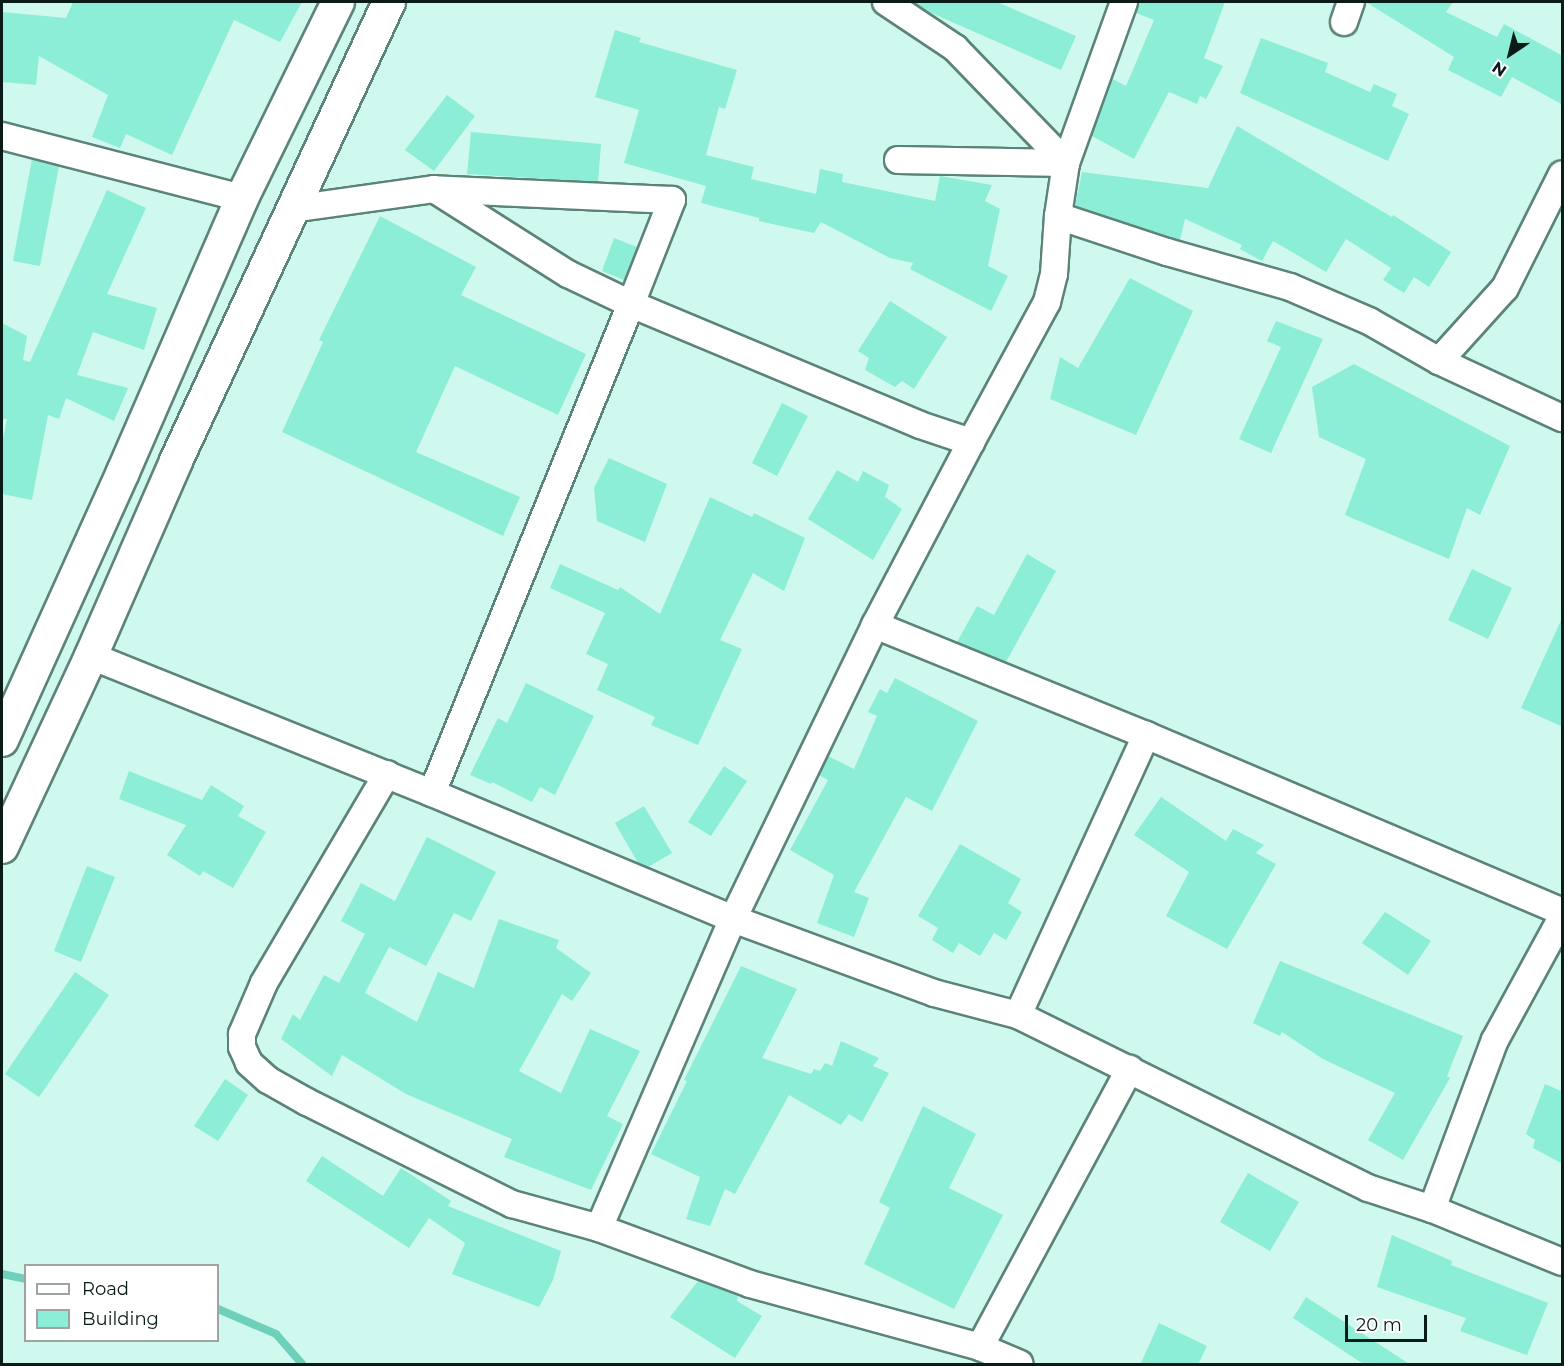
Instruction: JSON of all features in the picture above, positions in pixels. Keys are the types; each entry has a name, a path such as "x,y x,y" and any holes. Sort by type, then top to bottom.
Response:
{"street":[{"path":"2,740 123,472 242,198 338,2"},
{"path":"2,847 92,656 176,461 389,2"},
{"path":"886,2 955,48 1066,162"},
{"path":"599,1228 732,919 875,625 1047,302 1054,274 1058,216 1066,162 1124,2"},
{"path":"2,136 242,198"},
{"path":"898,160 1066,162"},
{"path":"1439,361 1505,288 1563,174"},
{"path":"292,209 434,189 672,200 484,659 432,794"},
{"path":"434,189 568,274 631,304 920,425 971,442"},
{"path":"1058,216 1167,252 1290,286 1369,321 1439,361 1563,418"},
{"path":"875,625 1146,735 1563,912"},
{"path":"92,656 387,774 732,919 934,993 1017,1015 1368,1188 1432,1209 1563,1262"},
{"path":"1017,1015 1146,735"},
{"path":"387,774 264,983 242,1034 242,1047 249,1063 268,1080 307,1102 512,1204 599,1228 750,1284 980,1347 1020,1365"},
{"path":"1432,1209 1495,1041 1563,917"},
{"path":"980,1347 1130,1069"}],"building":[{"path":"73,2 302,2 280,42 234,20 172,155 126,134 120,148 92,137 108,95 39,56 36,85 2,82 2,12 66,18"},
{"path":"912,2 997,2 1076,36 1061,70 927,11"},
{"path":"1139,2 1225,2 1204,58 1223,66 1206,99 1200,96 1197,104 1169,92 1134,159 1092,136 1113,79 1126,86 1154,20 1136,13"},
{"path":"1366,2 1453,2 1446,12 1497,37 1504,24 1563,56 1563,105 1512,77 1501,97 1448,70 1454,57"},
{"path":"615,30 641,38 639,42 737,70 725,109 719,107 706,155 754,167 751,179 816,194 820,169 843,174 842,182 935,201 940,176 992,185 985,201 1000,209 988,266 1008,276 991,311 910,269 913,263 890,258 821,222 814,233 759,221 759,218 701,203 706,186 624,163 639,110 595,97"},
{"path":"1261,38 1328,63 1325,72 1370,92 1374,84 1397,94 1392,106 1409,114 1388,161 1240,93"},
{"path":"447,95 475,116 434,171 405,150"},
{"path":"1237,126 1392,217 1393,215 1451,252 1429,287 1414,277 1404,293 1383,280 1391,268 1346,239 1326,272 1273,241 1262,261 1240,249 1242,245 1185,219 1180,240 1075,206 1082,172 1208,188"},
{"path":"471,132 601,144 598,182 467,174"},
{"path":"32,159 59,166 40,266 13,261"},
{"path":"107,190 146,208 107,294 157,308 144,350 93,332 77,375 128,388 114,421 66,398 59,419 48,415 32,500 2,494 2,443 7,419 2,419 2,323 27,336 23,360 30,362"},
{"path":"380,216 476,267 461,295 586,354 558,415 455,366 416,452 520,497 503,536 282,432 323,342 319,340"},
{"path":"614,238 637,247 624,280 602,271"},
{"path":"1130,278 1193,311 1136,435 1050,399 1060,357 1078,368"},
{"path":"890,301 947,337 914,389 902,381 895,387 865,370 869,358 858,351"},
{"path":"1276,321 1323,339 1271,453 1239,439 1281,347 1267,341"},
{"path":"1354,364 1510,446 1480,515 1467,508 1449,559 1345,515 1366,459 1319,437 1312,387"},
{"path":"782,403 808,416 777,476 752,463"},
{"path":"609,458 667,484 645,542 597,521 594,488"},
{"path":"837,470 858,482 863,471 889,485 885,497 902,509 873,560 808,519"},
{"path":"710,497 752,517 754,513 805,538 784,591 753,573 720,640 742,649 698,745 651,725 655,717 597,690 608,664 586,654 605,613 550,588 560,564 618,590 620,587 660,614"},
{"path":"1027,554 1056,571 1006,662 957,642 977,606 994,615"},
{"path":"1472,569 1512,588 1488,639 1448,620"},
{"path":"1563,616 1563,727 1521,708"},
{"path":"895,678 978,721 932,811 906,797 854,892 869,898 854,937 817,923 834,875 790,850 828,780 819,775 828,756 854,769 877,716 868,712 880,689 887,693"},
{"path":"526,683 594,716 555,795 540,787 532,802 492,782 491,784 470,775 498,718 507,723"},
{"path":"724,766 747,781 711,836 688,822"},
{"path":"129,771 202,800 211,785 244,806 238,816 266,832 233,888 203,871 200,876 167,855 186,825 119,799"},
{"path":"1161,797 1226,841 1233,829 1264,845 1256,853 1276,864 1227,949 1166,916 1189,872 1134,835"},
{"path":"644,806 672,853 648,867 638,863 615,823"},
{"path":"427,837 496,872 471,921 454,913 426,966 389,947 365,993 417,1022 438,972 474,988 499,919 559,940 556,948 591,973 572,1001 562,994 519,1071 561,1093 590,1029 640,1051 607,1116 623,1124 591,1190 504,1157 512,1139 406,1094 342,1055 332,1076 281,1039 293,1014 300,1020 324,975 339,983 365,934 341,921 361,883 395,901"},
{"path":"960,844 1021,879 1008,903 1022,912 1006,940 994,933 980,956 959,943 953,953 932,940 938,928 918,916"},
{"path":"87,866 115,877 81,962 54,951"},
{"path":"1385,912 1431,941 1408,975 1362,943"},
{"path":"1280,961 1463,1036 1447,1076 1450,1078 1403,1160 1368,1140 1395,1093 1323,1059 1282,1032 1280,1036 1253,1023"},
{"path":"741,966 797,989 762,1058 811,1074 814,1069 820,1071 825,1063 832,1066 841,1041 879,1058 873,1066 889,1073 862,1122 849,1114 841,1125 789,1095 735,1194 725,1189 710,1226 686,1219 700,1177 651,1154 687,1081 684,1080"},
{"path":"75,972 109,995 39,1097 5,1074"},
{"path":"225,1079 248,1095 218,1141 194,1126"},
{"path":"1545,1084 1563,1092 1563,1164 1533,1148 1535,1140 1526,1134"},
{"path":"923,1106 976,1134 949,1188 1003,1215 954,1309 864,1264 890,1208 879,1202"},
{"path":"322,1156 383,1196 401,1168 451,1201 448,1206 561,1251 553,1280 539,1307 452,1274 465,1243 429,1218 409,1248 306,1181"},
{"path":"1248,1173 1299,1202 1270,1251 1220,1222"},
{"path":"1392,1235 1452,1261 1451,1265 1548,1303 1527,1355 1460,1331 1466,1318 1377,1287"},
{"path":"698,1281 738,1296 737,1301 762,1316 735,1358 670,1317"},
{"path":"1306,1297 1411,1365 1365,1365 1293,1318"},
{"path":"1159,1323 1207,1346 1198,1365 1140,1365"}],"waterway":[{"path":"2,1274 24,1279"},
{"path":"219,1309 276,1334 302,1364"}]}
